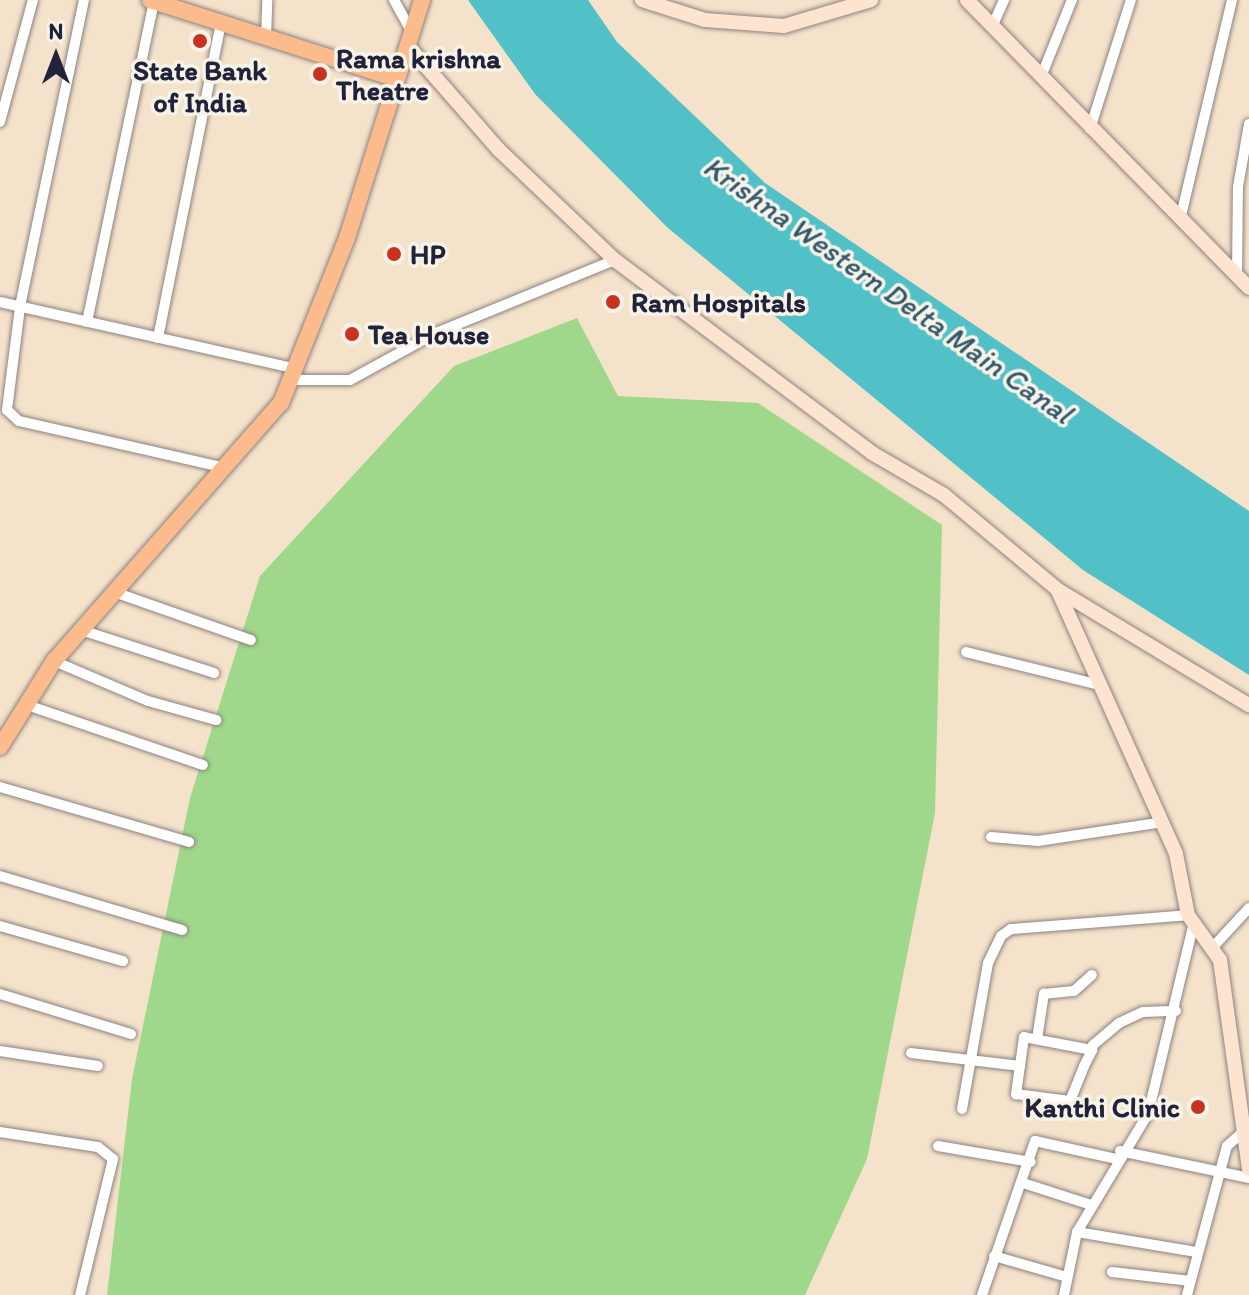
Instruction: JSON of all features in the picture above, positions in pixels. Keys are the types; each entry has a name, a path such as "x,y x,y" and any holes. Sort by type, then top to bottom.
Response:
{"main road":[{"path":"152,0 394,78"},
{"path":"0,747 22,703 54,661 228,468 296,374 422,0"}],"street":[{"path":"0,122 33,0"},
{"path":"84,0 3,397 19,421 228,468"},
{"path":"87,322 152,0"},
{"path":"266,38 267,0"},
{"path":"394,0 410,39 499,150 615,260 872,453 944,495 1058,590 1249,705"},
{"path":"642,0 705,20 784,26 871,0"},
{"path":"967,0 1249,288"},
{"path":"992,27 1004,0"},
{"path":"1041,77 1072,0"},
{"path":"1090,129 1131,0"},
{"path":"1180,220 1232,0"},
{"path":"158,338 221,23"},
{"path":"1237,276 1238,187 1249,124"},
{"path":"0,302 296,374 350,380 426,338 615,260"},
{"path":"1058,590 1095,684 1163,822 1190,921 1176,1011 1148,1114 1118,1155 1077,1232 1064,1295"},
{"path":"114,592 251,640"},
{"path":"81,630 214,673"},
{"path":"966,652 1095,684"},
{"path":"54,661 148,701 216,720"},
{"path":"22,703 203,765"},
{"path":"0,787 189,842"},
{"path":"991,837 1038,841 1163,822"},
{"path":"0,876 182,930"},
{"path":"1213,947 1249,908"},
{"path":"1190,921 1213,947 1226,977 1242,1133 1249,1169"},
{"path":"962,1109 976,1057 988,963 1005,932 1190,921"},
{"path":"0,926 123,961"},
{"path":"1037,1039 1044,994 1074,991 1092,975"},
{"path":"0,994 131,1034"},
{"path":"1092,1050 1024,1037 1016,1094 1070,1101 1092,1050 1143,1012 1176,1011"},
{"path":"0,1051 98,1066"},
{"path":"911,1053 976,1057 1020,1066"},
{"path":"0,1132 98,1147 113,1159 80,1295"},
{"path":"1187,1295 1196,1252 1224,1177 1227,1146 1242,1133"},
{"path":"982,1295 1031,1162 1035,1141 1224,1177 1249,1178"},
{"path":"938,1146 1031,1162"},
{"path":"1023,1183 1091,1205"},
{"path":"1077,1232 1196,1252"},
{"path":"994,1256 1067,1277"},
{"path":"1112,1272 1190,1281"}],"green space":[{"path":"577,318 618,396 758,403 942,525 935,813 867,1159 805,1295 107,1295 132,1079 190,798 260,576 454,366"}],"water":[{"name":"Krishna Western Delta Main Canal","path":"468,0 588,0 617,42 765,183 1249,511 1249,675 1083,570 668,228 535,94"}],"place":[{"name":"State Bank of India","path":"200,41"},
{"name":"Rama krishna Theatre","path":"320,74"},
{"name":"HP","path":"394,254"},
{"name":"Ram Hospitals","path":"613,302"},
{"name":"Tea House","path":"352,334"},
{"name":"Kanthi Clinic","path":"1198,1107"}]}
